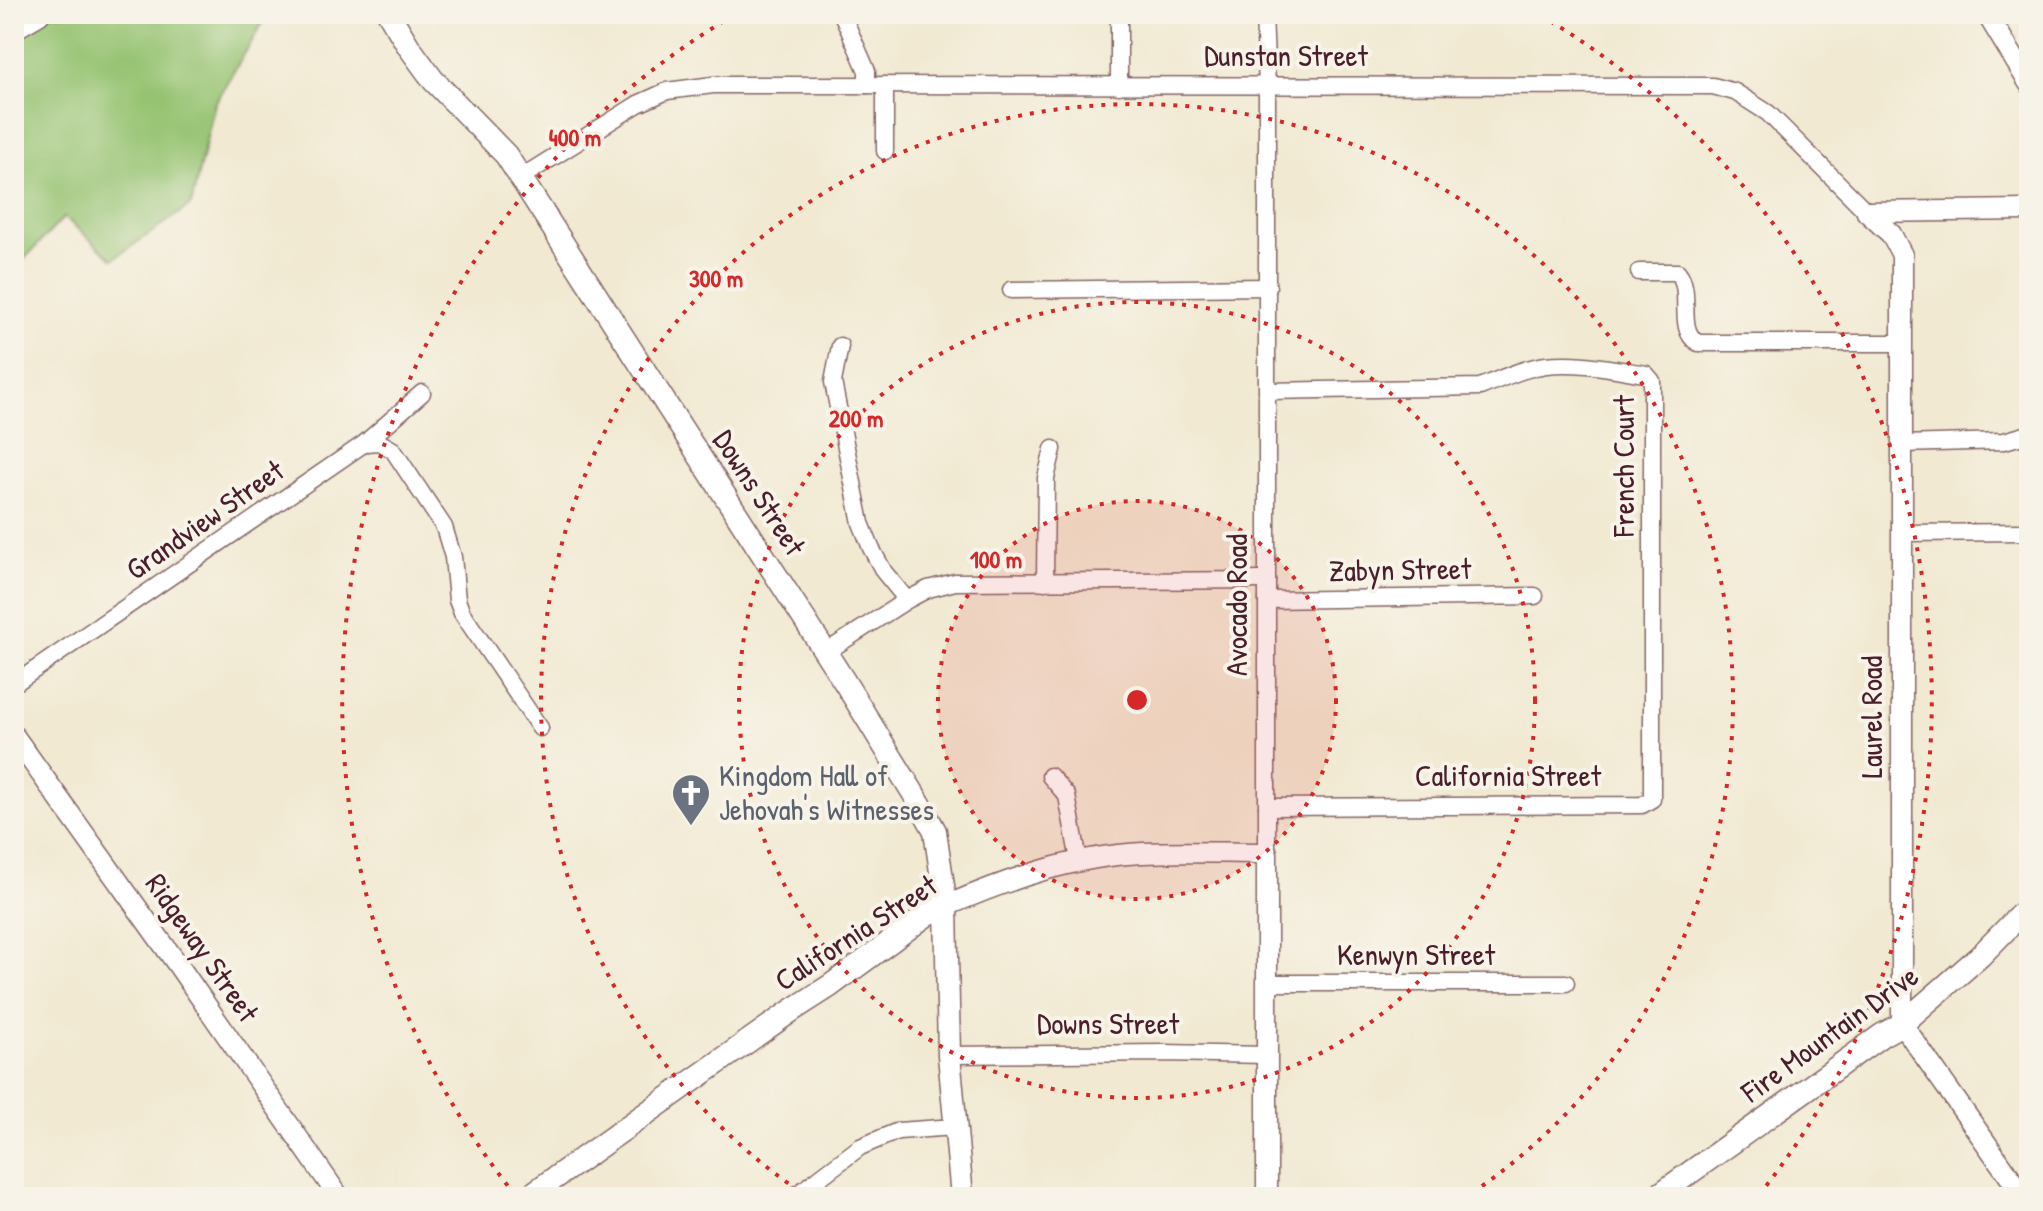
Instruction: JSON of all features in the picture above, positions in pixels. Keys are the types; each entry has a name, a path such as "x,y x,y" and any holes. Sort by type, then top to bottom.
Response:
{"main road":[{"path":"14,28 38,14"},
{"name":"Downs Street","path":"389,14 433,80 506,155 826,652 935,831 946,906 949,1055 962,1197"},
{"name":"California Street","path":"528,1197 928,914 946,906"},
{"name":"Fire Mountain Drive","path":"1656,1197 1882,1035 1902,1024 1980,956 2029,906"}],"street":[{"path":"842,14 867,71 867,85"},
{"path":"1119,14 1119,86"},
{"name":"Avocado Road","path":"1264,14 1268,287 1267,1197"},
{"path":"1987,14 2028,77"},
{"name":"Dunstan Street","path":"520,178 638,104 667,91 713,85 1713,86 1735,92 1768,113 1867,212"},
{"path":"885,85 885,151"},
{"path":"1867,212 2029,210"},
{"name":"Laurel Road","path":"1867,212 1891,234 1902,255 1902,1024"},
{"path":"1639,272 1678,272 1684,281 1686,328 1690,339 1698,343 1902,343"},
{"path":"1011,290 1268,287"},
{"path":"840,346 833,382 861,523 884,572 907,600"},
{"name":"French Court","path":"1268,391 1480,387 1546,365 1573,365 1646,374 1652,381 1652,799"},
{"name":"Grandview Street","path":"14,684 365,443 422,393"},
{"path":"1902,444 2004,441 2029,434"},
{"path":"365,443 379,442 393,450 444,527 453,557 457,600 462,613 540,728"},
{"path":"1045,582 1046,478 1053,449"},
{"path":"1902,533 2029,532"},
{"path":"826,652 907,600 928,589 955,582 1267,580"},
{"name":"Zabyn Street","path":"1267,600 1535,596"},
{"name":"Ridgeway Street","path":"14,736 339,1197"},
{"path":"1050,776 1067,796 1079,861"},
{"name":"California Street","path":"1267,807 1642,805 1652,799"},
{"name":"California Street","path":"946,906 1045,869 1079,861 1141,853 1267,853"},
{"name":"Kenwyn Street","path":"1267,983 1566,983"},
{"path":"1902,1024 2024,1197"},
{"name":"Downs Street","path":"949,1055 1267,1055"},
{"path":"794,1197 860,1147 898,1131 955,1127"}],"green space":[{"path":"38,14 268,14 215,103 191,205 113,259 64,217 14,270 14,28"}],"place":[{"name":"Kingdom Hall of Jehovah's Witnesses","path":"691,827"}]}
